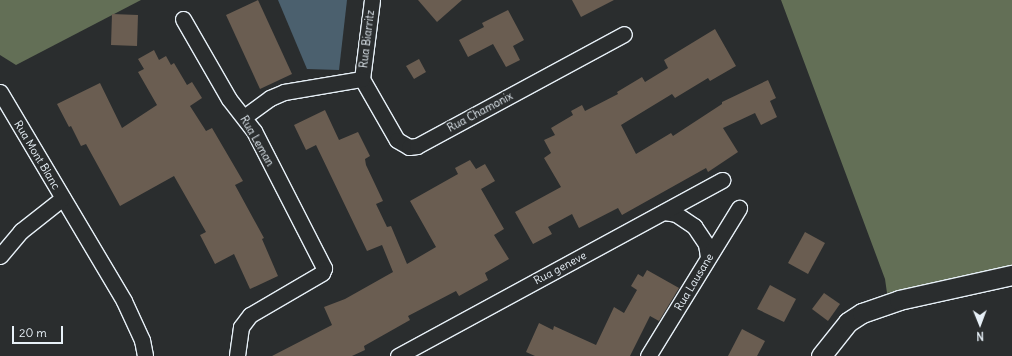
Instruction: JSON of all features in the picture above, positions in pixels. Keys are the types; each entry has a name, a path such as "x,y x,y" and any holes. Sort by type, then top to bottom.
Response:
{"street":[{"name":"Rua Biarritz","path":"362,78 372,0"},
{"name":"Rua Leman","path":"182,18 229,99 244,117 324,268 322,273 250,315 241,327 237,356"},
{"name":"Rua Chamonix","path":"362,78 397,140 409,147 417,146 624,34"},
{"path":"244,117 270,98 284,92 362,78"},
{"name":"Rua Mont Blanc","path":"0,92 124,301 142,340 145,356"},
{"name":"Rua geneve","path":"398,356 722,180"},
{"path":"0,256 21,231 63,198"},
{"name":"Rua Lausane","path":"648,356 739,208"},
{"path":"664,212 676,214 694,226 706,244 708,257"},
{"path":"821,356 848,322 862,313 900,300 1012,274"}],"green space":[{"path":"0,0 141,0 16,65 0,55"},
{"path":"781,0 1012,0 1012,267 887,293 885,279"}],"water":[{"path":"278,0 347,0 339,70 307,69"}],"building":[{"path":"258,0 292,74 260,89 226,15"},
{"path":"418,0 462,0 437,22"},
{"path":"572,0 614,0 581,17"},
{"path":"508,10 524,40 513,46 520,60 506,67 493,44 468,57 459,40 484,27 482,23"},
{"path":"112,14 138,15 137,46 111,45"},
{"path":"715,29 736,66 710,81 708,78 675,98 672,94 621,125 636,154 671,133 673,136 722,104 722,102 768,80 776,98 770,101 777,117 761,125 755,113 723,128 738,152 708,172 706,168 622,215 618,208 579,228 572,214 548,227 552,234 533,244 515,212 561,187 544,158 551,153 544,140 555,135 551,128 573,115 571,111 582,105 585,111 618,94 617,92 642,77 645,82 668,68 664,60"},
{"path":"154,50 159,60 166,56 171,65 174,63 187,85 192,82 202,98 190,106 206,131 212,128 243,181 235,185 264,238 262,239 278,276 250,289 234,254 215,264 200,235 206,232 174,176 120,206 86,144 81,146 71,126 69,127 57,104 100,83 122,128 157,105 138,72 144,69 138,59"},
{"path":"419,59 426,72 414,79 406,66"},
{"path":"325,110 339,140 358,132 370,156 365,159 366,165 383,201 376,204 387,227 391,226 407,264 436,247 410,201 458,174 455,168 470,160 476,169 485,164 495,181 481,189 504,229 494,235 509,259 485,273 488,280 459,296 456,291 408,316 410,320 364,346 365,350 352,356 272,356 332,325 324,307 345,299 393,272 382,245 367,251 316,145 306,150 294,125"},
{"path":"805,232 825,243 808,274 788,263"},
{"path":"647,270 679,288 659,321 650,316 630,356 535,356 526,352 539,323 553,330 554,326 596,345 614,307 624,313 637,290 631,286 638,274 643,277"},
{"path":"770,285 796,299 784,322 757,309"},
{"path":"824,293 840,304 828,321 812,309"},
{"path":"742,329 765,341 757,356 728,356"}]}
